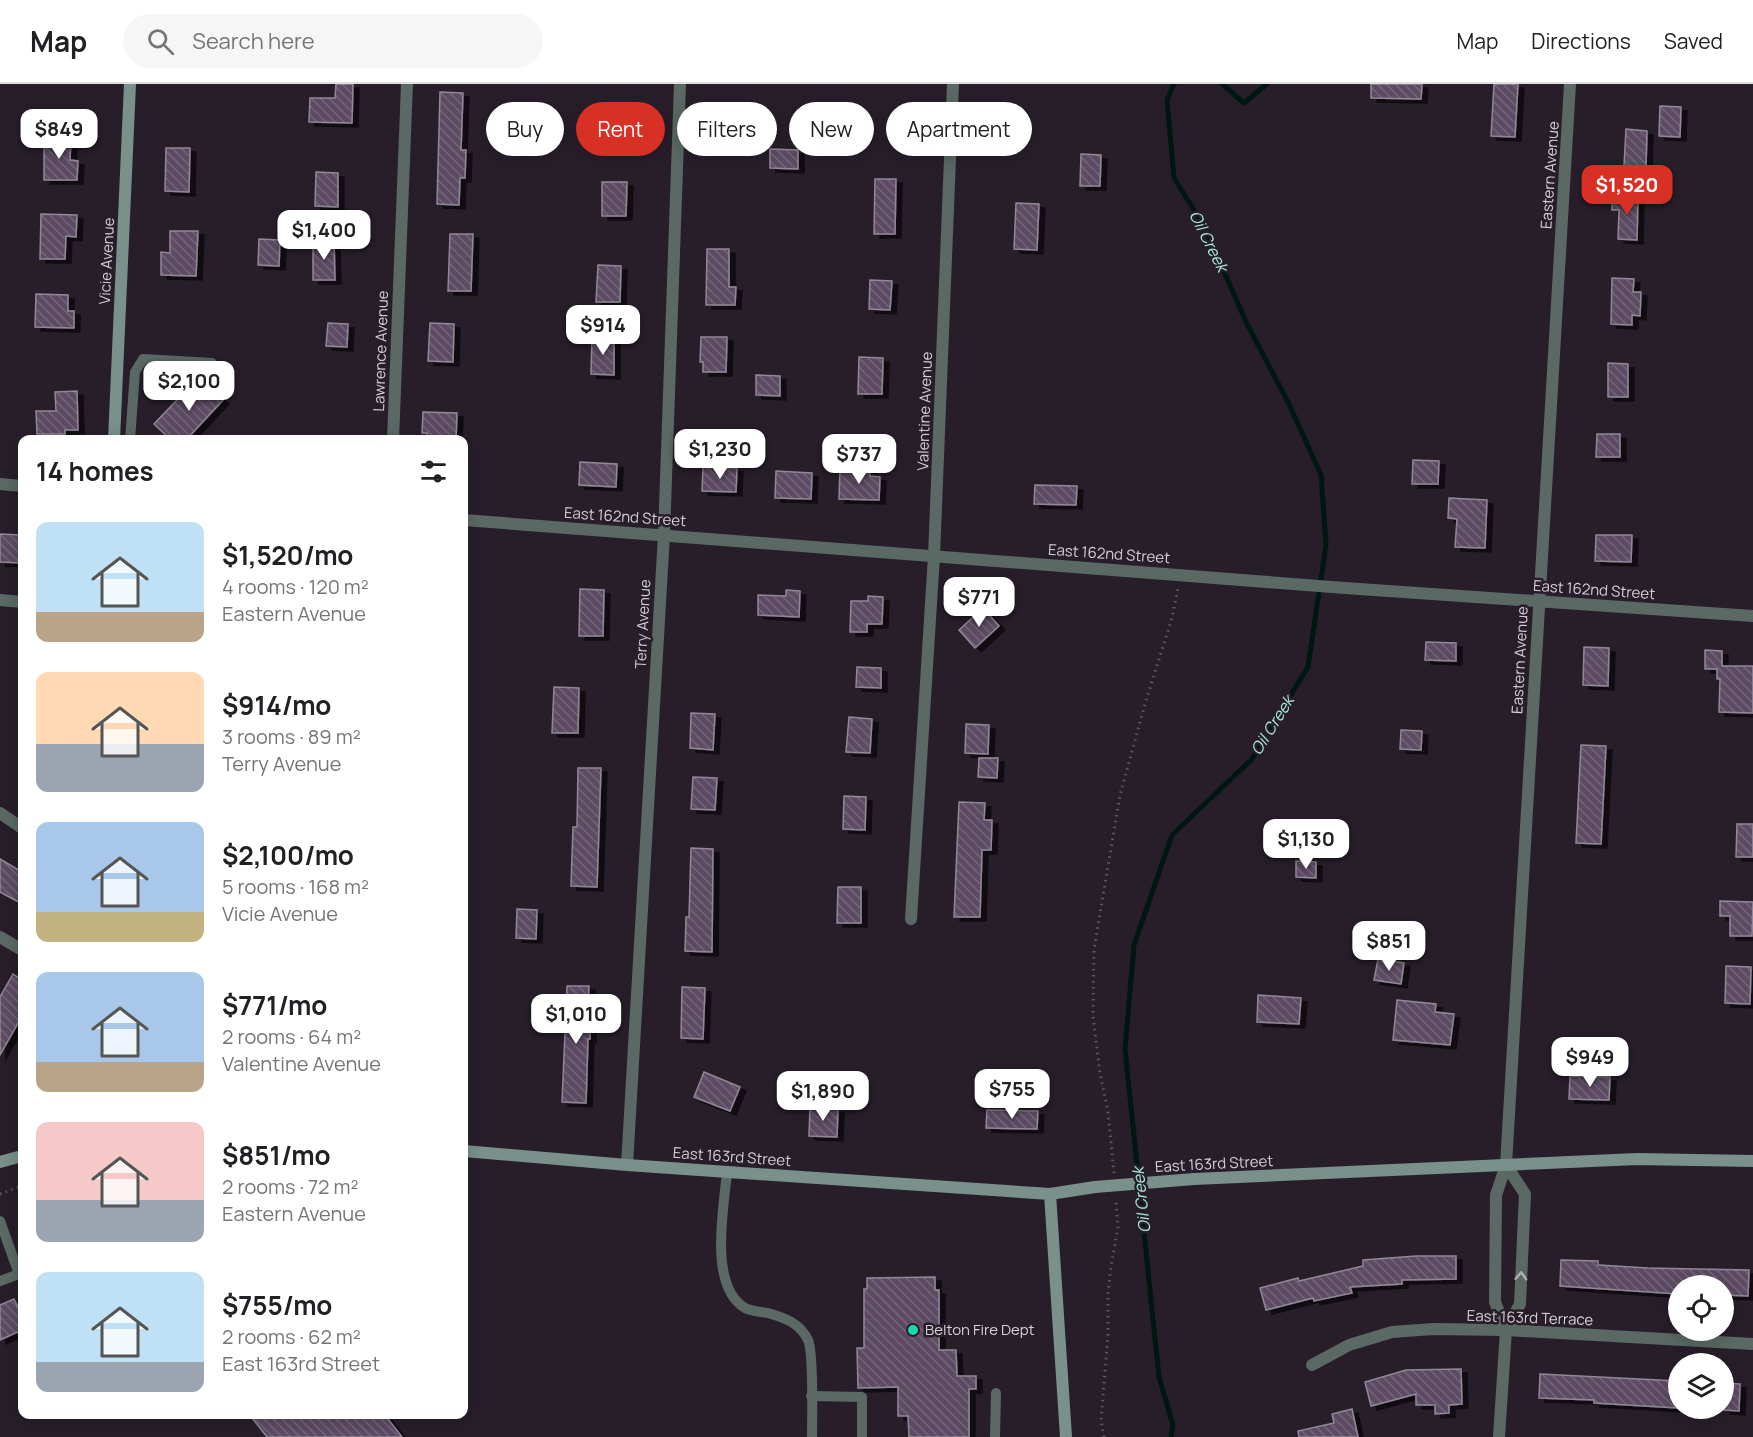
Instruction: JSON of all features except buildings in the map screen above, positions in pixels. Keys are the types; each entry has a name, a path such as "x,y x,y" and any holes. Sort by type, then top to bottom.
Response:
{"street":[{"name":"Vicie Avenue","path":"114,435 130,84"},
{"name":"Lawrence Avenue","path":"393,435 407,84"},
{"name":"Terry Avenue","path":"627,1166 664,535 680,84"},
{"name":"Valentine Avenue","path":"911,919 934,556 953,84"},
{"name":"Eastern Avenue","path":"1506,1330 1495,1302 1496,1195 1506,1166 1570,84"},
{"path":"0,484 18,486"},
{"name":"East 162nd Street","path":"468,520 1344,588 1753,616"},
{"path":"0,600 18,602"},
{"path":"0,813 18,825"},
{"path":"0,939 18,948"},
{"name":"East 163rd Street","path":"468,1150 627,1166 1050,1194 1095,1187 1194,1179 1637,1159 1753,1161"},
{"path":"0,1162 18,1157"},
{"name":"Eastern Avenue","path":"1499,1437 1506,1330 1520,1304 1525,1194 1506,1166"},
{"path":"1050,1194 1065,1437"},
{"name":"East 163rd Terrace","path":"1312,1365 1349,1345 1392,1332 1433,1329 1506,1330 1753,1344"}],"lane":[{"path":"130,435 135,372 143,359 212,363"},
{"path":"727,1172 720,1257 723,1274 735,1297 745,1307 787,1318 800,1327 809,1342 812,1437"},
{"path":"0,1221 18,1271"},
{"path":"0,1281 18,1274"},
{"path":"995,1437 996,1393"},
{"path":"811,1396 862,1397 862,1437"}],"path":[{"path":"1114,1182 1108,1112 1100,1073 1093,1016 1094,949 1120,795 1172,618 1178,586"},
{"path":"0,1194 18,1187"},
{"path":"1104,1437 1101,1420 1108,1335 1108,1295 1118,1228 1115,1192"}],"waterway":[{"name":"Oil Creek","path":"1171,1437 1173,1425 1159,1377 1125,1049 1134,945 1172,835 1252,759 1308,667 1326,545 1321,475 1288,402 1247,324 1204,226 1174,178 1167,100 1174,84"},
{"name":"Oil Creek","path":"1222,84 1244,103 1267,84"}],"place":[{"name":"Belton Fire Dept","path":"913,1330"}]}
